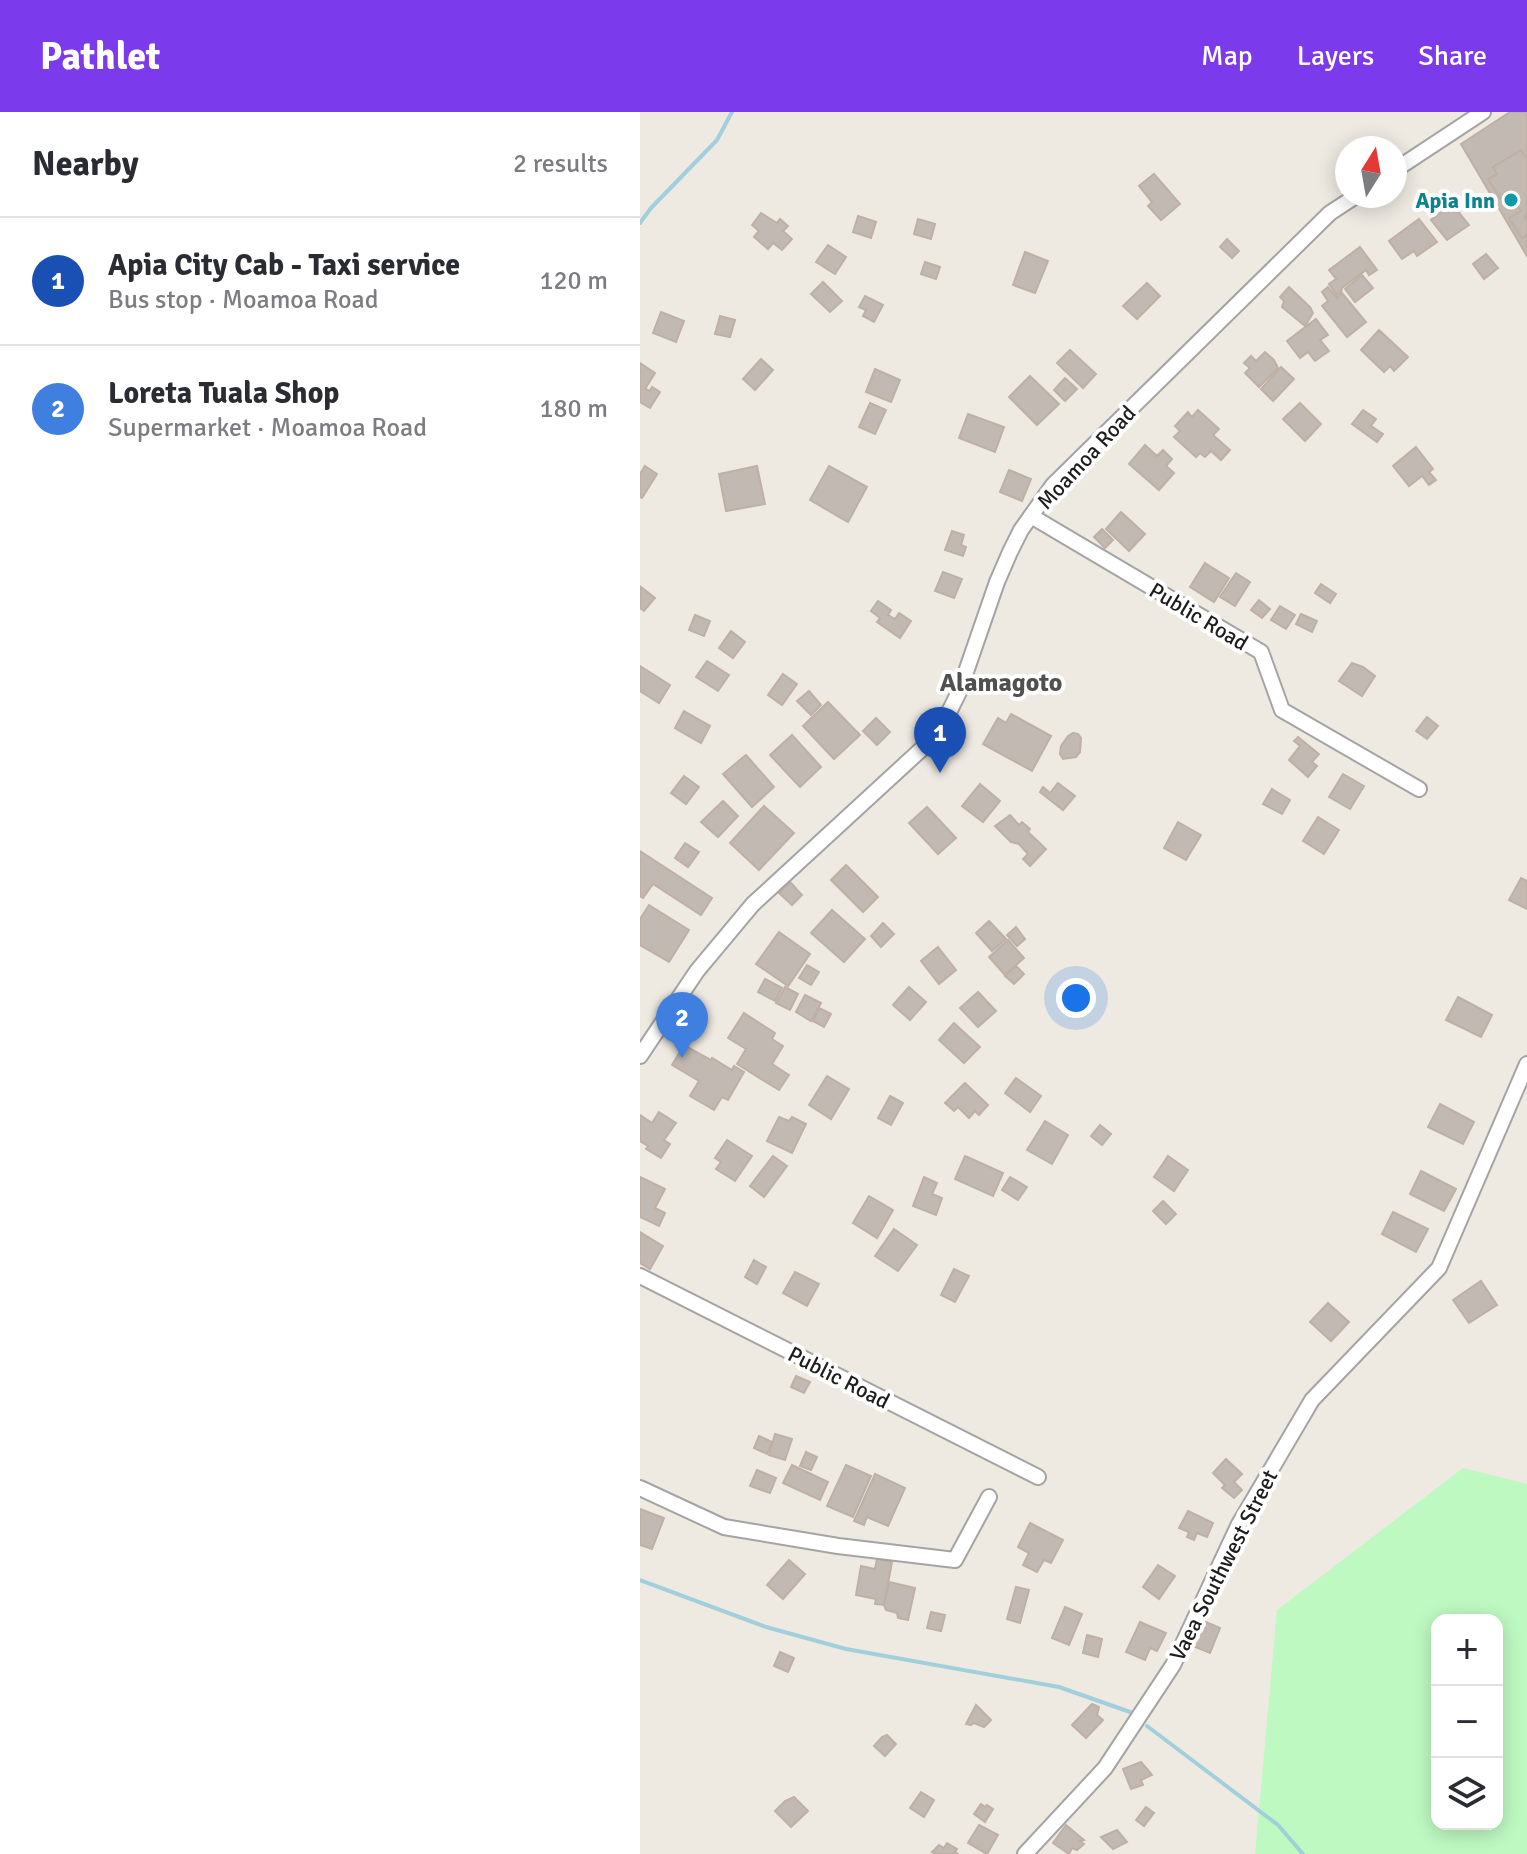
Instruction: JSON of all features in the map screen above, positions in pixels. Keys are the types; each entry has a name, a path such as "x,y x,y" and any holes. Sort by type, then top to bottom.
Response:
{"street":[{"path":"1407,162 1483,112"},
{"name":"Moamoa Road","path":"640,1056 697,971 753,904 938,734 959,692 1006,562 1021,530 1053,485 1338,208"},
{"name":"Public Road","path":"1031,516 1261,652 1282,710 1419,789"},
{"name":"Vaea Southwest Street","path":"1025,1854 1105,1768 1173,1665 1239,1524 1312,1400 1439,1268 1527,1064"},
{"name":"Public Road","path":"640,1276 1038,1477"},
{"path":"640,1488 724,1527 838,1546 955,1560 989,1497"}],"green space":[{"path":"1463,1468 1527,1484 1527,1854 1255,1854 1277,1610"}],"building":[{"name":"Apia Inn","path":"1510,112 1527,112 1527,256 1461,144"},
{"path":"1521,150 1527,159 1527,214 1524,216 1527,235 1522,238 1509,218 1521,211 1513,198 1504,204 1488,179 1497,174 1493,167"},
{"path":"1154,174 1180,204 1161,220 1148,206 1152,202 1139,186"},
{"path":"1452,204 1469,225 1447,240 1431,220"},
{"path":"761,213 777,223 780,219 788,226 783,231 792,239 782,250 773,243 768,249 754,237 759,231 752,225"},
{"path":"858,216 876,222 871,238 853,232"},
{"path":"918,219 935,224 931,239 914,234"},
{"path":"1419,219 1437,242 1417,256 1414,251 1402,259 1389,241"},
{"path":"1227,239 1239,251 1232,258 1220,247"},
{"path":"828,245 846,257 835,274 816,262"},
{"path":"1360,247 1377,270 1369,275 1366,270 1337,295 1329,284 1336,279 1329,270"},
{"path":"1025,252 1048,261 1035,293 1013,285"},
{"path":"1486,254 1498,268 1484,279 1473,264"},
{"path":"925,262 940,267 936,279 921,274"},
{"path":"1362,275 1373,288 1355,302 1345,289"},
{"path":"823,282 842,301 830,312 811,294"},
{"path":"1147,283 1160,296 1137,319 1123,306"},
{"path":"1289,287 1313,313 1305,326 1282,307 1284,301 1280,297"},
{"path":"1328,287 1337,298 1342,293 1366,322 1347,337 1322,306 1328,301 1322,292"},
{"path":"865,296 883,305 874,322 863,316 866,310 859,307"},
{"path":"661,312 684,321 676,342 653,333"},
{"path":"720,316 735,320 730,337 715,334"},
{"path":"1316,319 1328,335 1320,340 1329,351 1315,361 1308,352 1300,358 1287,341"},
{"path":"1379,330 1408,357 1394,371 1390,366 1384,372 1361,350"},
{"path":"1070,350 1096,374 1083,388 1057,363"},
{"path":"1265,352 1278,368 1259,387 1245,373 1250,368 1244,363 1251,356 1256,361"},
{"path":"761,359 773,370 755,390 743,379"},
{"path":"640,363 655,373 645,389 650,391 652,387 660,392 650,408 640,402"},
{"path":"1281,367 1294,379 1273,401 1261,389"},
{"path":"875,369 900,380 891,402 866,392"},
{"path":"1030,376 1059,404 1037,425 1009,397"},
{"path":"1065,378 1077,389 1065,401 1054,390"},
{"path":"870,403 886,410 875,434 859,427"},
{"path":"1300,403 1321,424 1305,441 1283,419"},
{"path":"1198,410 1219,429 1213,435 1230,450 1221,460 1211,451 1205,457 1200,453 1196,457 1174,437 1180,431 1175,426 1188,412 1192,417"},
{"path":"1363,410 1376,419 1371,426 1383,434 1377,442 1352,424"},
{"path":"968,414 1004,427 995,452 959,438"},
{"path":"1145,445 1157,456 1163,450 1172,459 1166,466 1174,473 1159,490 1129,464"},
{"path":"1416,447 1433,469 1429,472 1436,480 1429,485 1422,476 1409,486 1393,466"},
{"path":"645,466 657,474 642,498 640,474"},
{"path":"757,466 765,504 726,511 719,474"},
{"path":"829,466 867,487 848,522 810,500"},
{"path":"1009,470 1031,479 1022,501 1000,492"},
{"path":"1121,512 1145,534 1129,551 1106,529"},
{"path":"1102,529 1113,540 1105,548 1094,537"},
{"path":"952,531 964,535 961,545 966,547 963,556 945,550"},
{"path":"1205,563 1229,578 1214,602 1190,587"},
{"path":"943,572 962,579 954,598 935,591"},
{"path":"1236,573 1250,582 1235,606 1220,597"},
{"path":"1321,584 1336,594 1330,603 1315,593"},
{"path":"641,587 655,598 644,611 640,608"},
{"path":"1259,600 1270,609 1262,618 1251,610"},
{"path":"878,601 891,610 888,615 895,619 899,613 911,621 900,638 877,622 880,618 871,611"},
{"path":"1280,606 1295,615 1286,629 1271,620"},
{"path":"1301,614 1317,621 1312,632 1296,624"},
{"path":"695,615 710,621 704,636 689,630"},
{"path":"731,631 745,642 733,658 719,648"},
{"path":"707,661 729,675 718,691 696,677"},
{"path":"1352,663 1375,676 1362,696 1339,681"},
{"path":"640,666 670,685 659,703 640,691"},
{"path":"783,674 797,684 782,705 768,695"},
{"path":"809,691 821,705 811,715 797,701"},
{"path":"828,702 860,735 834,759 803,726"},
{"path":"684,711 710,726 701,743 675,728"},
{"path":"1011,714 1051,736 1032,771 983,744 998,718 1006,723"},
{"path":"1427,717 1438,726 1427,739 1416,731"},
{"path":"876,718 890,732 877,745 863,731"},
{"path":"1073,733 1081,738 1080,752 1076,757 1063,759 1061,746"},
{"path":"792,735 821,767 800,787 770,755"},
{"path":"1298,737 1319,754 1312,762 1317,766 1308,777 1289,760 1300,746 1294,741"},
{"path":"746,755 774,787 752,807 723,774"},
{"path":"1343,774 1364,786 1350,809 1329,797"},
{"path":"684,776 699,787 686,804 671,793"},
{"path":"1058,783 1075,796 1063,810 1040,792 1043,787 1050,793"},
{"path":"980,784 1000,801 983,822 962,806"},
{"path":"1272,789 1290,800 1282,814 1263,804"},
{"path":"723,801 738,816 718,837 701,822"},
{"path":"764,806 794,833 759,870 730,843"},
{"path":"927,807 956,838 938,854 909,823"},
{"path":"1010,815 1019,825 1022,822 1030,829 1028,832 1046,849 1030,866 1023,859 1028,854 995,826"},
{"path":"1318,817 1339,830 1324,854 1303,841"},
{"path":"1178,822 1201,835 1186,860 1164,848"},
{"path":"685,843 699,852 688,867 675,858"},
{"path":"640,851 712,898 701,915 653,884 643,898 640,896"},
{"path":"846,865 878,897 863,912 831,880"},
{"path":"1521,878 1527,881 1527,909 1509,900"},
{"path":"790,882 802,895 792,905 779,893"},
{"path":"649,905 689,930 669,962 640,945 640,919"},
{"path":"832,910 865,939 844,962 811,933"},
{"path":"989,921 1006,939 992,951 976,933"},
{"path":"883,923 894,934 881,947 871,936"},
{"path":"1016,927 1025,939 1017,946 1007,935"},
{"path":"779,932 810,954 788,986 756,964"},
{"path":"1008,940 1024,958 1005,975 989,957"},
{"path":"938,947 956,970 939,984 921,961"},
{"path":"807,965 819,972 811,985 799,978"},
{"path":"1016,966 1024,974 1014,984 1005,976"},
{"path":"765,979 782,988 775,1001 758,992"},
{"path":"785,987 798,994 790,1010 776,1003"},
{"path":"909,987 926,1002 910,1020 893,1005"},
{"path":"978,992 996,1011 978,1027 960,1008"},
{"path":"805,995 821,1003 811,1021 796,1012"},
{"path":"1458,997 1492,1015 1481,1037 1446,1020"},
{"path":"819,1008 831,1014 824,1027 813,1021"},
{"path":"744,1013 775,1033 772,1039 783,1046 772,1064 789,1075 779,1090 737,1064 746,1049 728,1038"},
{"path":"954,1023 980,1047 964,1063 939,1040"},
{"path":"684,1045 732,1070 734,1066 744,1072 728,1100 722,1097 714,1110 690,1096 699,1081 672,1065"},
{"path":"827,1076 849,1089 831,1119 809,1105"},
{"path":"1016,1078 1041,1096 1030,1112 1005,1093"},
{"path":"965,1083 988,1105 979,1115 975,1111 969,1118 958,1107 954,1111 945,1103"},
{"path":"890,1096 903,1103 891,1125 878,1118"},
{"path":"1440,1104 1474,1122 1463,1144 1428,1127"},
{"path":"659,1112 676,1123 664,1140 670,1144 661,1158 646,1149 648,1146 640,1141 640,1115 652,1123"},
{"path":"779,1117 789,1121 792,1117 806,1124 792,1153 767,1141"},
{"path":"1045,1121 1068,1135 1052,1164 1027,1150"},
{"path":"1100,1125 1111,1134 1102,1145 1091,1136"},
{"path":"727,1140 752,1156 735,1181 716,1169 721,1162 715,1158"},
{"path":"773,1156 787,1166 764,1197 750,1186"},
{"path":"965,1156 1003,1173 993,1196 955,1179"},
{"path":"1168,1156 1188,1170 1174,1191 1154,1177"},
{"path":"1421,1171 1456,1189 1444,1211 1410,1194"},
{"path":"640,1177 665,1189 655,1208 665,1213 659,1226 640,1217"},
{"path":"924,1177 937,1183 932,1194 942,1198 936,1215 913,1206"},
{"path":"1010,1177 1027,1187 1018,1200 1002,1190"},
{"path":"869,1196 893,1210 877,1238 853,1223"},
{"path":"1163,1201 1176,1214 1166,1224 1153,1211"},
{"path":"1393,1212 1428,1229 1416,1252 1382,1234"},
{"path":"894,1229 917,1245 898,1271 875,1256"},
{"path":"640,1232 663,1246 650,1269 640,1263"},
{"path":"754,1260 766,1267 757,1284 745,1277"},
{"path":"954,1269 969,1276 955,1302 941,1295"},
{"path":"795,1272 819,1284 807,1306 783,1293"},
{"path":"1481,1281 1497,1305 1469,1323 1453,1300"},
{"path":"1328,1303 1349,1322 1331,1341 1310,1322"},
{"path":"796,1376 810,1382 804,1393 791,1387"},
{"path":"775,1434 792,1439 785,1460 769,1455"},
{"path":"759,1436 772,1442 767,1454 754,1448"},
{"path":"806,1452 817,1457 811,1470 800,1466"},
{"path":"1226,1459 1242,1474 1234,1482 1242,1490 1234,1498 1222,1488 1225,1485 1213,1473"},
{"path":"792,1465 828,1482 820,1500 783,1483"},
{"path":"846,1465 871,1476 853,1517 827,1506"},
{"path":"757,1470 776,1478 770,1493 750,1486"},
{"path":"875,1474 905,1488 888,1526 867,1517 864,1525 854,1521"},
{"path":"640,1509 664,1518 652,1549 640,1545"},
{"path":"1188,1511 1213,1523 1207,1537 1197,1533 1194,1540 1187,1537 1189,1532 1179,1528"},
{"path":"1030,1523 1063,1540 1051,1563 1044,1560 1037,1572 1023,1565 1029,1553 1018,1547"},
{"path":"877,1559 892,1562 884,1605 875,1604 876,1599 856,1595 861,1566 875,1569"},
{"path":"789,1560 805,1574 783,1599 767,1585"},
{"path":"1158,1565 1175,1576 1159,1599 1143,1587"},
{"path":"889,1582 915,1588 908,1620 886,1610 884,1605"},
{"path":"1016,1587 1029,1590 1020,1623 1007,1619"},
{"path":"1065,1607 1082,1614 1069,1645 1052,1638"},
{"path":"931,1612 945,1615 941,1631 927,1628"},
{"path":"1199,1619 1220,1628 1210,1653 1188,1644"},
{"path":"1140,1622 1166,1633 1157,1651 1150,1648 1145,1660 1126,1652"},
{"path":"1087,1635 1102,1639 1098,1657 1083,1653"},
{"path":"780,1652 794,1658 788,1672 774,1666"},
{"path":"1092,1704 1099,1707 1097,1715 1103,1720 1086,1738 1072,1725"},
{"path":"976,1705 991,1720 984,1727 966,1724"},
{"path":"887,1735 896,1744 885,1756 874,1746"},
{"path":"1141,1762 1152,1775 1141,1780 1143,1785 1131,1789 1123,1769"},
{"path":"921,1792 934,1800 924,1817 910,1808"},
{"path":"794,1797 808,1811 791,1827 775,1811"},
{"path":"981,1804 993,1809 985,1822 974,1814"},
{"path":"1146,1807 1154,1813 1144,1826 1136,1820"},
{"path":"979,1825 998,1835 987,1854 968,1843"},
{"path":"1066,1825 1084,1840 1080,1841 1084,1844 1077,1850 1072,1848 1069,1854 1053,1843"},
{"path":"1117,1830 1127,1842 1113,1849 1101,1837"},
{"path":"947,1843 957,1849 955,1852 958,1854 932,1852 939,1845 944,1848"}],"waterway":[{"path":"640,223 717,140 732,112"},
{"path":"640,1580 766,1627 846,1649 1059,1687 1130,1712"},
{"path":"1147,1726 1278,1825 1303,1854"}],"place":[{"name":"Apia Inn","path":"1511,200"},
{"name":"Apia City Cab - Taxi service","path":"940,773"},
{"name":"Loreta Tuala Shop","path":"682,1058"}],"district":[{"name":"Alamagoto","path":"1001,682"}]}
